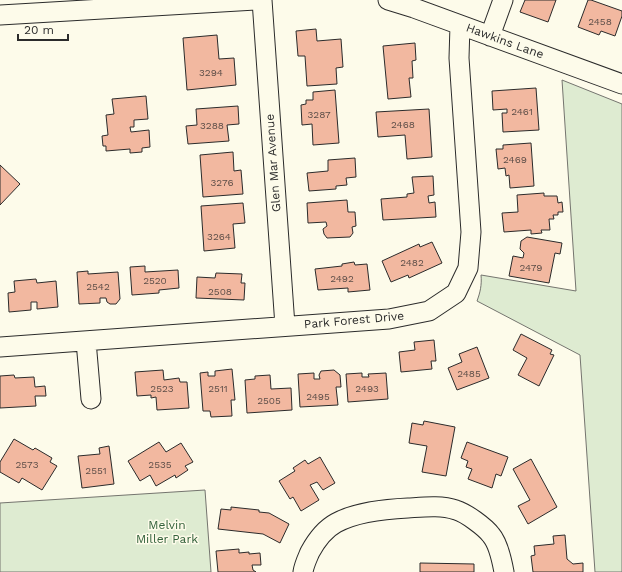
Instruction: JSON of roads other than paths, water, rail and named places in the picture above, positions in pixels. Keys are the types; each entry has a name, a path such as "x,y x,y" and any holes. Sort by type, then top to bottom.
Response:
{"street":[{"path":"0,15 189,2 257,0"},
{"name":"Glen Mar Avenue","path":"262,0 285,326"},
{"name":"Hawkins Lane","path":"388,0 621,82"},
{"path":"490,36 503,0"},
{"name":"Park Forest Drive","path":"0,347 389,319 429,311 456,293 468,268 471,232 459,58 460,25"},
{"path":"86,341 90,399"},
{"path":"303,572 304,564 312,547 323,533 336,523 375,511 438,506 457,510 477,522 492,535 501,556 504,572"}],"park label":[{"name":"Melvin Miller Park","path":"167,532"}]}
